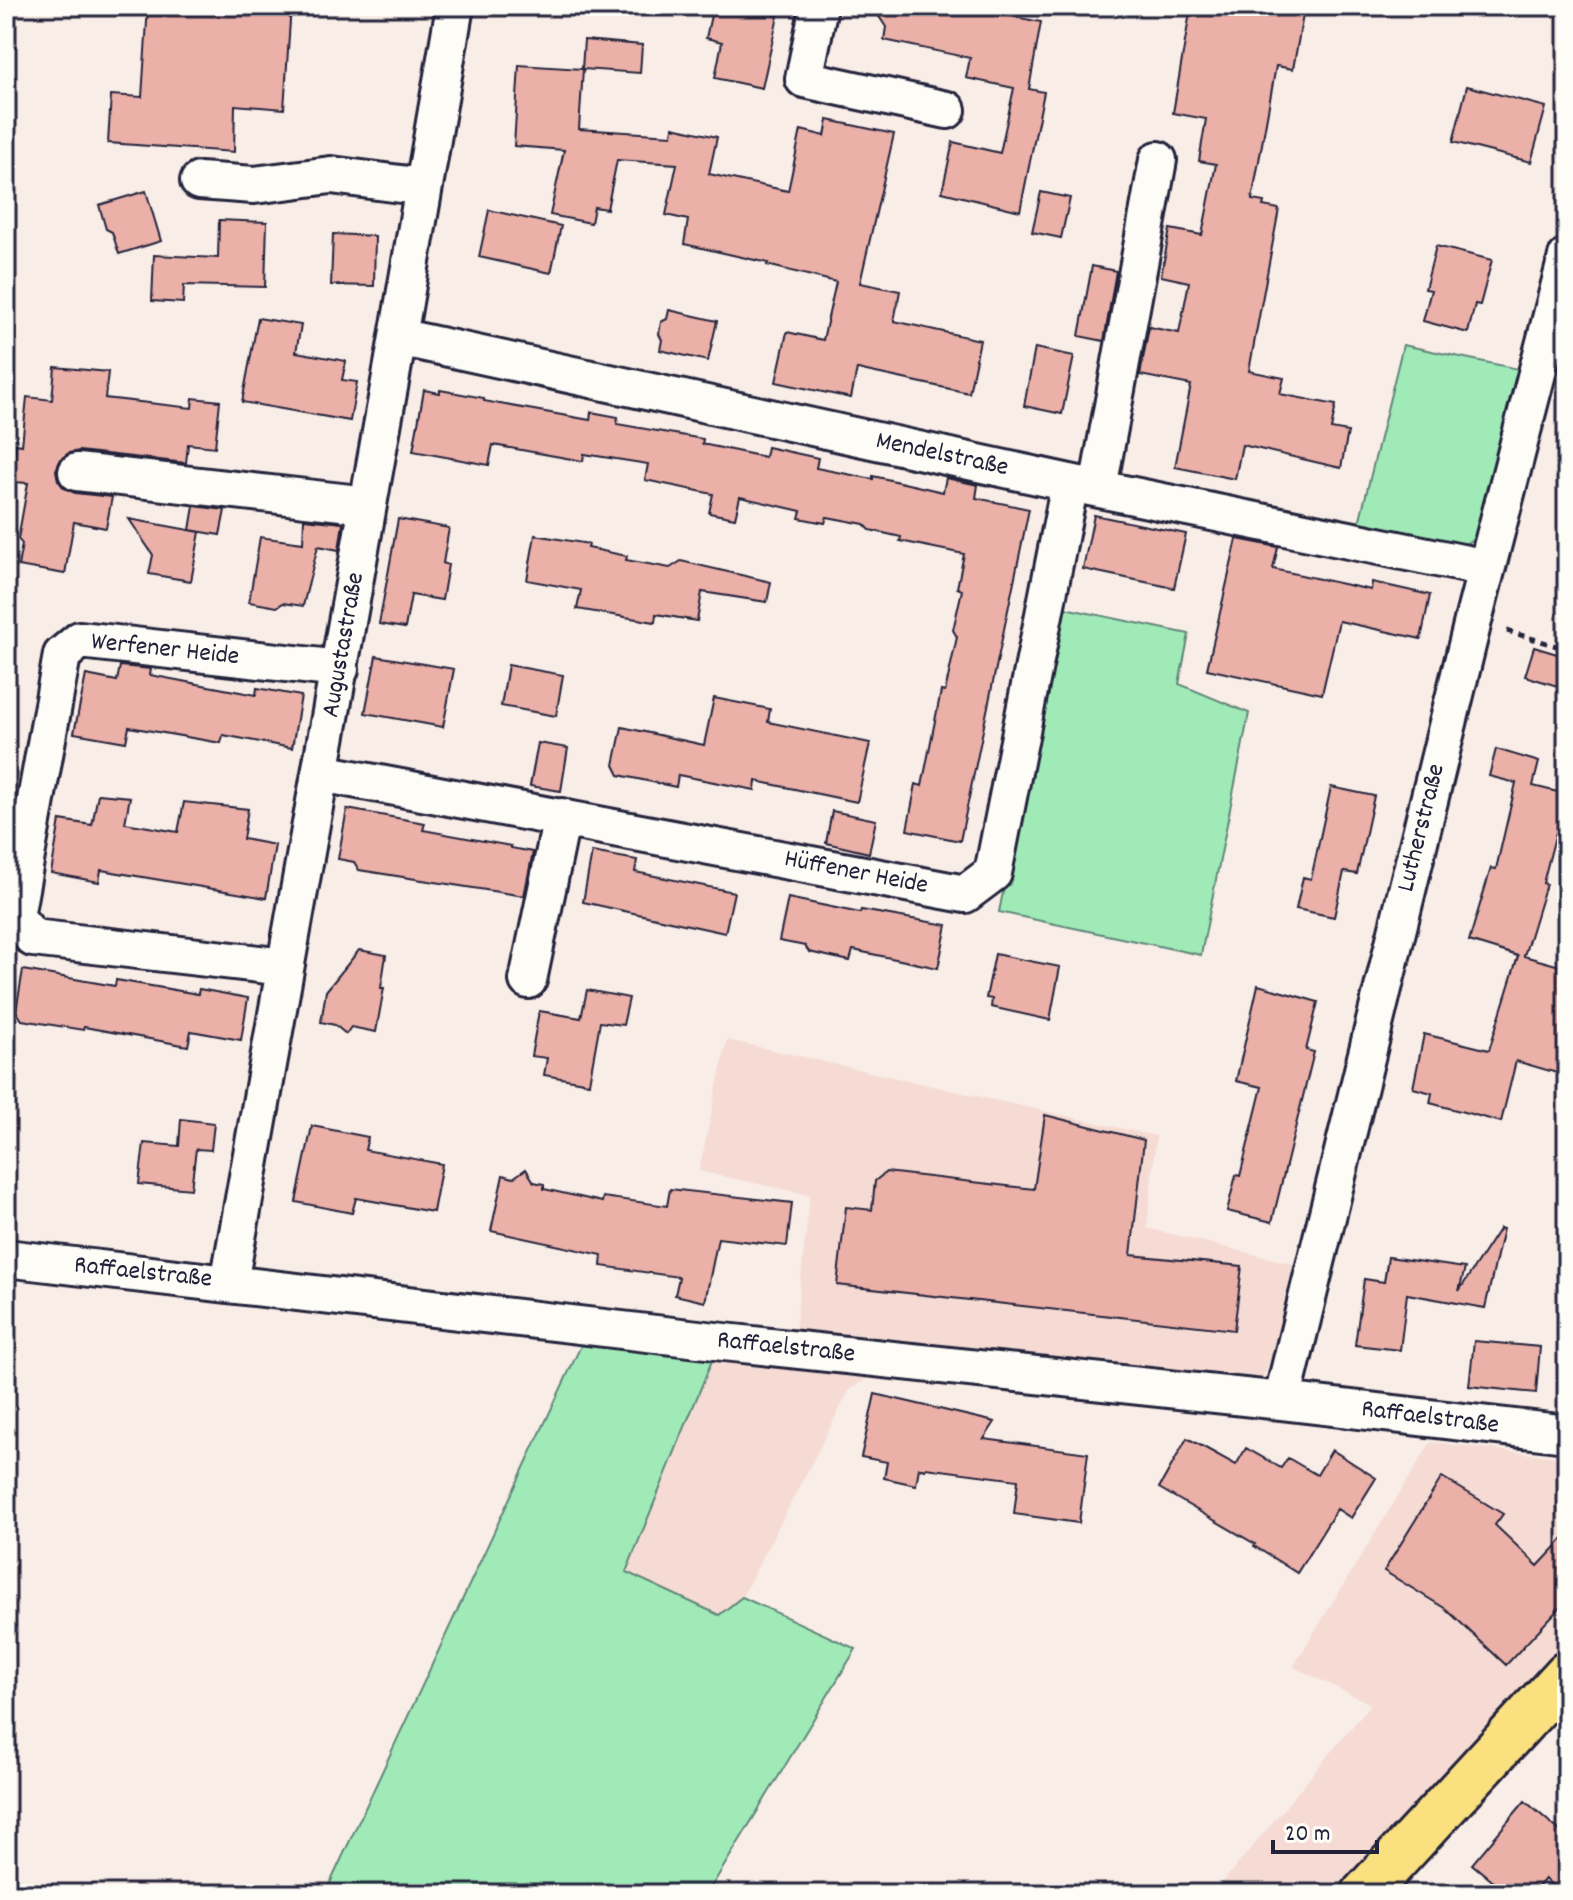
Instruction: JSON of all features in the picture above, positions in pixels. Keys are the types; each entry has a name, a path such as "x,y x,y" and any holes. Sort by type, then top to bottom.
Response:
{"main road":[{"path":"1364,1894 1567,1674"}],"street":[{"name":"Augustastraße","path":"229,1283 455,6"},
{"path":"819,6 804,79 947,110"},
{"name":"Hüffener Heide","path":"321,773 965,894 993,873 1158,160"},
{"path":"199,181 254,185 331,175 424,187"},
{"name":"Lutherstraße","path":"1282,1401 1486,568 1567,257"},
{"name":"Mendelstraße","path":"398,337 1084,486 1486,568"},
{"path":"77,472 368,505"},
{"name":"Werfener Heide","path":"285,967 33,938 10,927 62,655 80,640 340,669"},
{"path":"528,980 562,817"},
{"name":"Raffaelstraße","path":"6,1258 1567,1434"}],"path":[{"path":"1473,621 1567,649"}],"shaded area":[{"path":"727,1040 1156,1136 1147,1228 1305,1267 1262,1381 795,1331 810,1195 699,1171"},
{"path":"713,1358 868,1378 850,1389 742,1597 719,1615 625,1572"},
{"path":"1431,1442 1567,1458 1567,1640 1335,1894 1213,1894 1371,1704 1293,1667"}],"green space":[{"path":"1403,345 1518,369 1478,536 1463,545 1358,527"},
{"path":"1060,607 1189,634 1179,684 1249,713 1201,955 999,912"},
{"path":"583,1341 713,1358 626,1572 719,1615 742,1597 856,1649 707,1894 325,1894"}],"building":[{"path":"148,6 291,6 284,109 235,105 234,152 108,143 111,95 142,97"},
{"path":"713,6 771,6 769,13 778,16 762,88 715,78 722,42 706,38"},
{"path":"872,6 958,6 1041,22 1029,89 1044,92 1020,211 942,192 953,142 1000,153 1014,88 966,78 970,58 884,40 886,27"},
{"path":"1191,6 1235,10 1235,6 1281,6 1304,10 1293,69 1276,66 1252,200 1279,209 1249,371 1284,378 1280,394 1336,405 1331,429 1348,432 1341,468 1242,445 1235,479 1175,467 1191,385 1140,375 1149,327 1179,333 1189,282 1161,276 1170,229 1202,235 1216,164 1199,161 1206,119 1173,113"},
{"path":"584,40 642,45 640,73 583,69 579,129 672,135 673,127 717,137 709,174 788,191 801,130 825,136 828,120 894,134 860,283 900,291 894,321 980,340 969,393 857,369 851,398 776,382 787,332 823,340 836,282 684,244 688,220 666,215 677,164 617,160 607,209 594,207 591,223 550,215 564,150 514,146 519,65 582,69"},
{"path":"1467,86 1546,107 1531,162 1453,142"},
{"path":"146,191 161,241 119,254 112,232 106,229 99,205"},
{"path":"1041,192 1070,198 1061,238 1032,232"},
{"path":"489,210 561,226 551,273 479,257"},
{"path":"219,220 267,222 265,287 184,285 183,303 152,301 154,255 218,258"},
{"path":"333,234 375,236 374,286 331,285"},
{"path":"1436,246 1492,260 1480,305 1475,304 1468,333 1423,321 1431,290 1425,289"},
{"path":"1092,266 1116,271 1104,341 1079,336"},
{"path":"669,310 717,321 708,361 660,350 661,322 667,319"},
{"path":"258,318 301,325 296,352 346,361 342,380 357,382 350,421 242,402"},
{"path":"1035,348 1074,356 1062,414 1024,406"},
{"path":"55,367 108,372 105,398 192,408 193,398 220,401 215,447 188,444 186,463 79,451 61,459 56,470 64,488 75,493 112,497 106,528 74,522 65,574 18,566 22,544 18,539 28,483 12,482 16,444 22,445 27,397 52,400"},
{"path":"424,390 440,393 440,390 590,420 591,412 618,417 617,424 703,439 702,444 765,457 767,447 818,458 816,468 873,479 873,476 943,492 946,478 978,485 976,498 1029,509 960,841 907,830 916,784 922,786 941,691 945,692 957,637 953,630 962,590 957,588 964,554 900,541 901,537 870,530 864,524 827,517 825,523 799,518 801,511 740,497 735,518 709,513 713,494 645,480 648,464 584,454 583,461 493,445 489,465 413,451"},
{"path":"194,506 225,510 220,535 190,530"},
{"path":"1094,515 1186,534 1174,588 1083,569"},
{"path":"129,519 200,532 191,581 149,574 153,555"},
{"path":"304,519 343,523 339,550 318,546 303,606 283,603 277,607 249,602 260,537 303,543"},
{"path":"398,519 449,528 443,563 448,565 442,600 411,595 405,628 379,624"},
{"path":"535,535 589,544 588,548 627,556 626,560 670,568 681,561 771,582 767,602 702,592 697,621 656,614 655,622 577,609 581,590 527,580"},
{"path":"1237,539 1278,547 1273,569 1371,590 1372,582 1430,595 1421,639 1339,621 1322,694 1207,669"},
{"path":"1534,647 1567,657 1567,689 1525,676"},
{"path":"376,656 454,669 443,727 365,713"},
{"path":"508,665 563,675 556,716 501,706"},
{"path":"120,666 151,669 150,675 256,695 257,688 301,696 292,748 223,735 221,743 129,727 126,742 74,733 86,675 117,681"},
{"path":"714,698 770,709 768,722 870,743 857,802 756,781 755,790 678,775 676,787 619,775 614,765 622,727 704,745"},
{"path":"538,743 568,748 561,791 530,786"},
{"path":"1496,749 1539,762 1533,786 1566,794 1543,883 1546,884 1524,956 1567,968 1567,1076 1516,1061 1501,1122 1430,1103 1432,1093 1413,1088 1424,1034 1489,1050 1518,956 1469,941 1491,868 1496,869 1516,783 1489,776"},
{"path":"1331,787 1374,796 1357,874 1344,872 1334,917 1296,909 1303,877 1311,879"},
{"path":"98,794 130,797 125,823 178,832 184,802 248,809 243,839 275,845 266,898 101,870 99,882 51,873 60,820 92,825"},
{"path":"347,809 425,823 423,830 533,852 524,896 359,870 354,862 338,859"},
{"path":"832,811 876,820 869,853 826,843"},
{"path":"592,852 637,860 635,872 734,892 725,933 583,902"},
{"path":"788,898 860,913 861,910 947,925 938,968 853,950 850,961 809,952 805,946 779,941"},
{"path":"359,950 386,955 381,988 384,988 376,1032 351,1027 346,1034 335,1025 321,1022 326,991"},
{"path":"995,954 1060,967 1050,1020 991,1007 992,999 986,998"},
{"path":"23,970 115,986 116,980 198,994 199,989 248,998 241,1040 191,1031 188,1046 84,1027 83,1030 22,1020 16,1011"},
{"path":"1258,985 1318,1002 1306,1050 1314,1052 1272,1222 1227,1211 1236,1175 1240,1176 1262,1087 1236,1081"},
{"path":"587,990 629,998 623,1025 600,1022 589,1083 544,1075 547,1058 531,1056 539,1011 581,1018"},
{"path":"1045,1115 1144,1140 1131,1255 1242,1266 1234,1330 837,1285 846,1207 872,1210 875,1181 886,1172 1034,1189"},
{"path":"181,1119 214,1123 211,1150 196,1149 191,1189 139,1184 144,1143 179,1146"},
{"path":"312,1126 368,1137 365,1150 442,1164 433,1212 356,1198 352,1213 296,1202"},
{"path":"526,1169 534,1182 544,1184 544,1189 602,1202 603,1197 667,1206 670,1189 792,1203 787,1246 718,1238 705,1302 675,1295 679,1277 601,1266 602,1255 491,1231 503,1175 513,1178"},
{"path":"1500,1228 1503,1229 1485,1308 1407,1294 1400,1350 1355,1345 1364,1279 1384,1282 1388,1257 1465,1268 1459,1291"},
{"path":"1474,1341 1540,1347 1536,1393 1469,1386"},
{"path":"875,1394 995,1422 984,1439 1088,1453 1079,1523 1014,1514 1018,1480 926,1468 919,1468 916,1485 884,1478 887,1462 861,1457"},
{"path":"1187,1438 1236,1465 1246,1448 1281,1468 1288,1458 1317,1475 1332,1450 1376,1478 1351,1518 1337,1509 1297,1573 1255,1544 1159,1488"},
{"path":"1442,1477 1503,1514 1495,1525 1538,1566 1567,1535 1567,1600 1506,1665 1446,1609 1384,1571"},
{"path":"1525,1801 1567,1837 1567,1894 1545,1879 1532,1894 1508,1894 1472,1864"}]}
